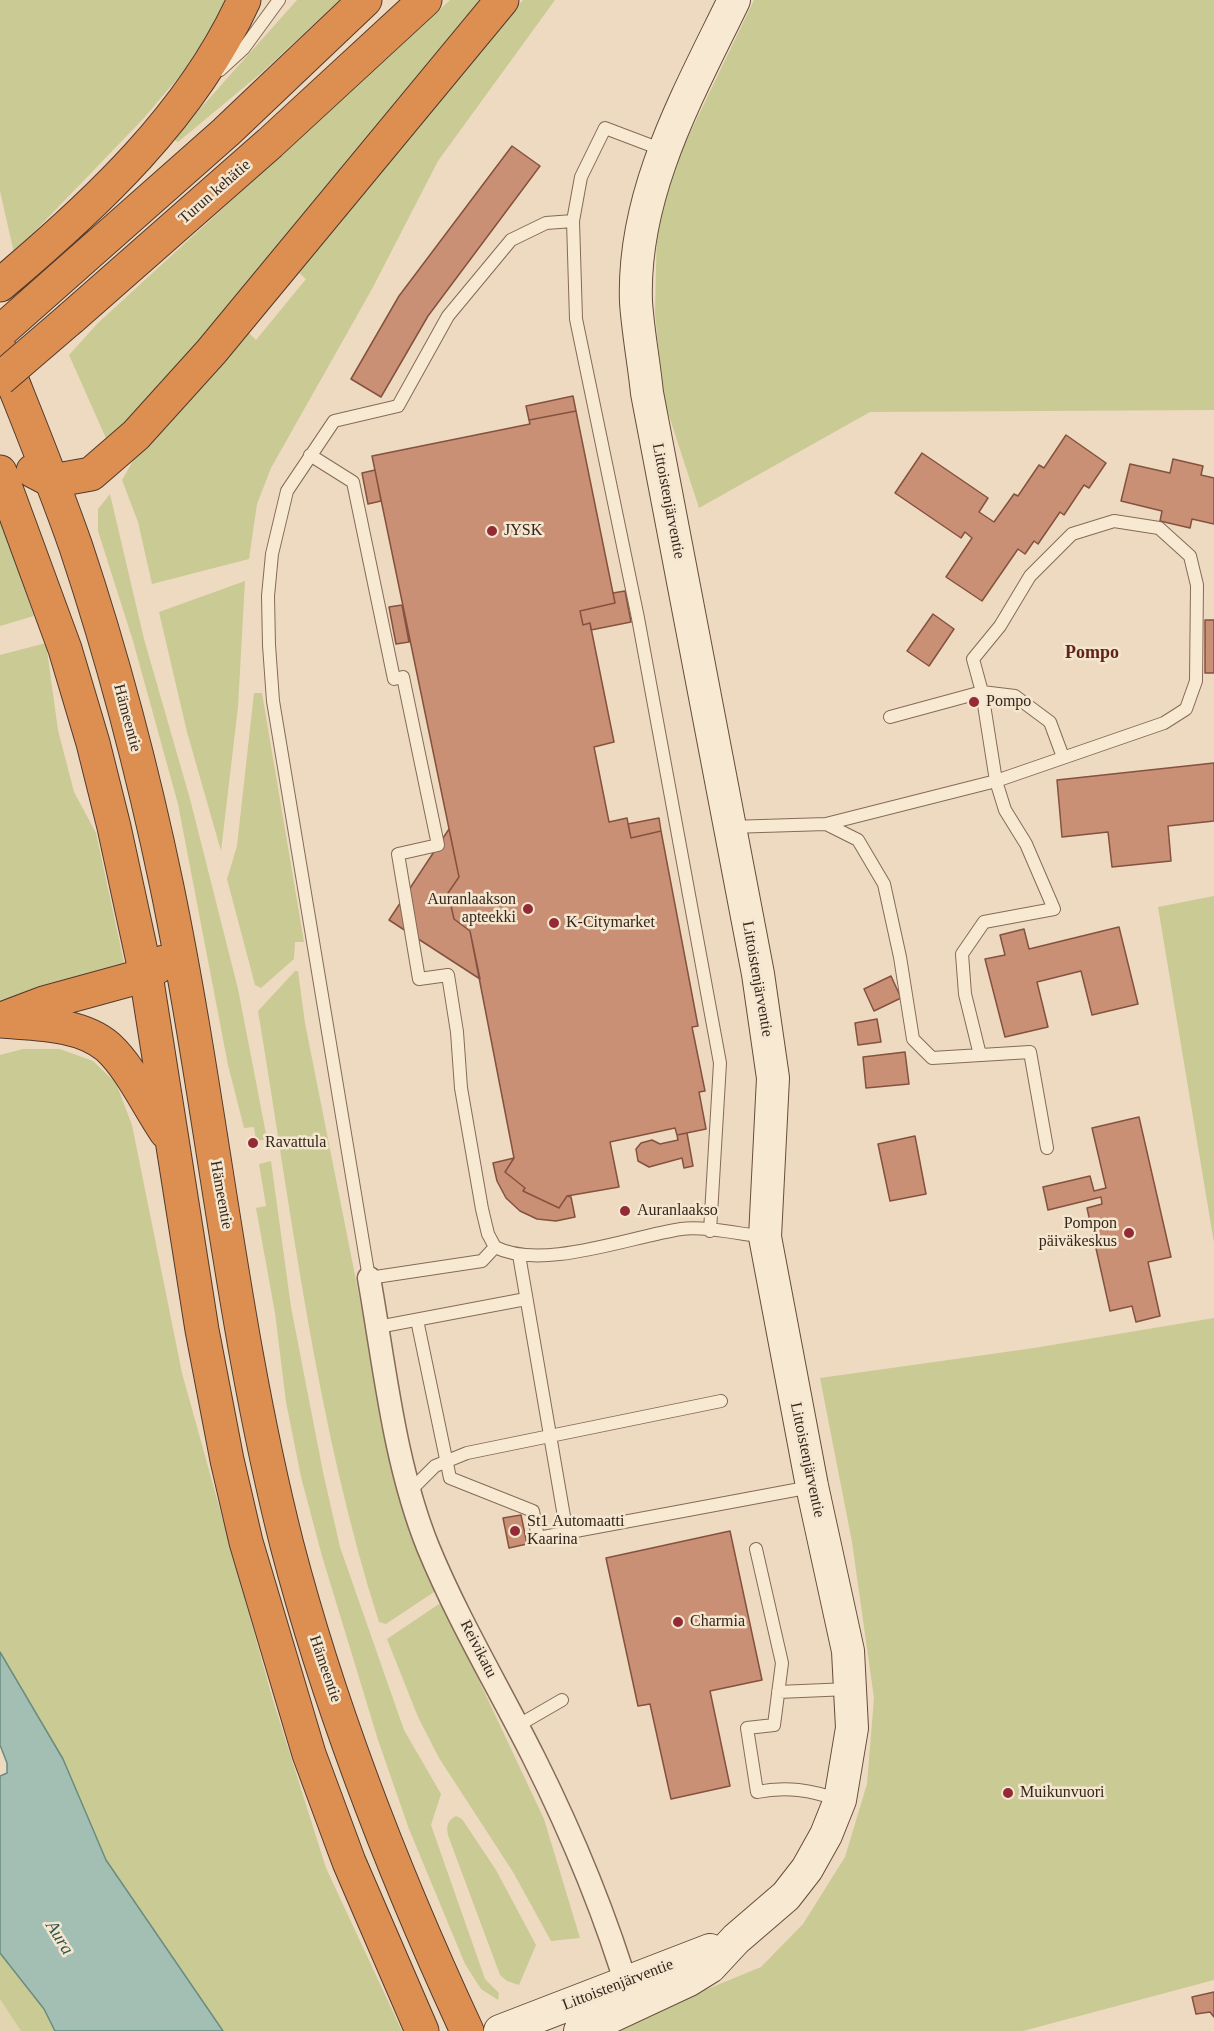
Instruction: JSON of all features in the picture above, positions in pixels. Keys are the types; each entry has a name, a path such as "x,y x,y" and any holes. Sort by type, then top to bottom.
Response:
{"highway":[{"path":"0,285 42,250 105,188 185,102 219,48 244,0"},
{"path":"0,332 226,132 365,0"},
{"name":"Turun kehätie","path":"0,379 279,135 425,0"},
{"path":"0,453 52,481 91,474 120,451 212,352 502,0"},
{"name":"Hämeentie","path":"0,350 52,481 82,567 130,726 178,947 245,1336 287,1544 311,1627 386,1848 466,2031"},
{"path":"0,472 65,649 93,743 146,975 202,1330 227,1460 246,1542 309,1754 349,1862 422,2031"},
{"path":"0,1021 44,1003 146,975 164,962 178,947"},
{"path":"0,1021 70,1030 90,1036 107,1047 125,1067 172,1141"}],"street":[{"name":"Littoistenjärventie","path":"500,2031 703,1971 786,1896 807,1869 826,1835 840,1800 852,1728 852,1689 848,1651 812,1486 765,1237 773,1078 758,974 647,393 636,301 642,232 651,187 663,150 734,0"},
{"name":"Reivikatu","path":"369,1278 399,1450 428,1547 518,1726 576,1852 629,1993"},
{"name":"Littoistenjärventie","path":"580,2031 629,1993"}],"lane":[{"path":"185,102 244,48 279,0"},
{"path":"663,150 605,128 581,177 573,221 576,319 638,618 720,1063 710,1231"},
{"path":"495,1247 482,1261 369,1278 273,701 268,645 268,596 272,554 287,491 334,421 398,406 448,316 511,240 546,224 573,221"},
{"path":"310,455 353,482 394,679 403,677 438,845 398,854 419,979 448,975 457,1032 461,1088 482,1209 488,1234 495,1247 519,1255 549,1256 684,1229 765,1237"},
{"path":"729,827 826,824 996,781 1164,723 1186,709 1196,681 1197,585 1190,556 1159,528 1114,521 1072,534 1030,576 1000,626 973,659 982,692 996,781 1005,810 1026,844 1054,909 984,922 962,954 965,994 980,1055"},
{"path":"890,717 982,692 1015,696 1050,722 1063,757"},
{"path":"826,824 858,840 884,884 900,957 913,1039 932,1058 1030,1052 1047,1148"},
{"path":"519,1255 567,1534"},
{"path":"378,1327 526,1299"},
{"path":"417,1320 450,1478 533,1511 538,1538 812,1486"},
{"path":"410,1492 435,1466 467,1453 721,1401"},
{"path":"756,1549 782,1663 774,1725 747,1728 757,1792 780,1788 817,1792 840,1800"},
{"path":"778,1692 852,1689"},
{"path":"518,1726 562,1700"}],"shaded area":[{"path":"0,1999 21,2030 21,2031 0,2031"}],"green space":[{"path":"0,0 229,0 183,72 143,119 14,253 0,191"},
{"path":"297,0 340,0 260,74 178,142 173,139"},
{"path":"450,0 490,0 234,304 109,445 69,355 98,323"},
{"path":"523,0 555,0 438,161 372,289 271,468 257,504 249,559 152,584 138,522 122,480 138,452 211,378 248,332 256,340 306,279 299,273 394,151"},
{"path":"754,0 1214,0 1214,410 870,412 699,508 663,397 655,313 657,228 678,158"},
{"path":"110,494 144,639 190,799 238,989 267,1139 256,1141 254,1127 244,1128 228,1065 178,804 133,641 98,531 98,509"},
{"path":"0,520 34,616 0,626"},
{"path":"245,581 238,707 221,851 187,732 159,612"},
{"path":"46,643 58,730 74,792 96,833 125,967 0,1000 0,655"},
{"path":"254,693 262,693 304,942 295,942 294,959 261,988 255,985 227,879 237,846"},
{"path":"1214,896 1214,1243 1158,907"},
{"path":"295,971 298,971 305,1023 392,1462 408,1524 435,1587 434,1592 386,1624 379,1622 338,1472 308,1319 258,1011"},
{"path":"23,1049 60,1049 93,1061 116,1083 132,1125 182,1373 272,1697 326,1868 402,2031 223,2031 106,1860 63,1759 0,1652 0,1055"},
{"path":"271,1161 291,1307 340,1547 404,1730 441,1794 431,1825 485,1979 499,1993 498,2000 481,1989 465,1964 409,1829 378,1740 322,1556 301,1477 286,1402 275,1313 256,1208 266,1206 259,1164"},
{"path":"1214,1318 1214,1980 1023,2031 619,2031 620,2025 761,1967 803,1924 845,1857 867,1784 874,1698 852,1542 820,1378 1034,1348"},
{"path":"442,1602 544,1819 580,1938 551,1941 513,1872 439,1758 418,1717 387,1639"},
{"path":"456,1816 462,1819 496,1870 536,1945 519,1985 507,1981 500,1975 447,1831 450,1820"},
{"path":"0,1953 44,2009 55,2031 21,2031 0,1999"}],"water":[{"name":"Aura","path":"0,1652 63,1759 106,1860 223,2031 55,2031 44,2009 0,1953 0,1776 7,1773 7,1763 0,1745"}],"building":[{"path":"512,146 540,166 428,316 381,397 351,379 399,296"},
{"path":"573,396 576,411 529,420 526,406"},
{"path":"576,411 615,603 580,611 583,625 590,623 614,742 594,747 609,822 627,818 631,838 661,831 698,1026 692,1027 705,1091 699,1092 706,1129 677,1135 675,1128 610,1142 619,1187 567,1196 559,1208 523,1191 525,1188 505,1172 514,1158 470,931 454,919 448,893 459,877 372,456 530,424 529,420"},
{"path":"1066,435 1106,463 1089,488 1084,485 1064,515 1060,512 1038,544 1034,541 1025,554 1018,549 982,601 946,577 972,538 965,532 961,538 895,493 922,453 988,498 979,512 994,522 1014,494 1018,496 1039,465 1044,468"},
{"path":"1173,459 1203,466 1201,475 1214,478 1214,524 1192,519 1190,528 1160,521 1162,511 1121,501 1130,464 1170,473"},
{"path":"375,470 381,501 368,504 362,473"},
{"path":"625,591 631,622 591,630 590,623 583,625 580,611 615,603 613,593"},
{"path":"402,605 409,642 396,644 389,607"},
{"path":"933,614 954,629 929,666 907,651"},
{"path":"1205,620 1214,620 1214,673 1205,673"},
{"path":"1214,763 1214,821 1168,826 1171,861 1112,867 1108,832 1062,837 1057,780"},
{"path":"659,818 661,831 631,838 628,824"},
{"path":"449,829 459,877 448,893 454,919 470,931 480,979 389,920"},
{"path":"1119,927 1138,1004 1092,1015 1081,971 1037,982 1048,1027 1005,1037 985,959 1005,955 1000,935 1024,929 1029,949"},
{"path":"891,976 901,998 874,1011 864,989"},
{"path":"877,1019 881,1042 858,1045 855,1023"},
{"path":"905,1052 909,1084 866,1088 863,1057"},
{"name":"Pompon päiväkeskus","path":"1139,1117 1171,1257 1148,1262 1160,1316 1136,1322 1132,1306 1110,1311 1087,1208 1102,1204 1101,1197 1048,1210 1043,1187 1090,1176 1094,1191 1106,1188 1092,1128"},
{"path":"687,1133 693,1166 684,1168 682,1158 649,1167 638,1161 636,1149 641,1143 652,1140 660,1144 678,1140 677,1135"},
{"path":"915,1136 926,1194 890,1201 878,1144"},
{"path":"514,1158 505,1172 525,1188 523,1191 559,1208 567,1196 571,1197 575,1217 556,1221 537,1219 520,1211 506,1198 497,1181 493,1163"},
{"path":"521,1515 527,1544 509,1548 503,1518"},
{"path":"730,1531 762,1680 710,1691 730,1786 671,1799 650,1704 638,1706 606,1558"},
{"path":"1214,1992 1214,2017 1210,2012 1196,2014 1192,1997"}],"place":[{"name":"JYSK","path":"492,531"},
{"name":"Pompo","path":"974,702"},
{"name":"Auranlaakson apteekki","path":"528,909"},
{"name":"K-Citymarket","path":"554,923"},
{"name":"Ravattula","path":"253,1143"},
{"name":"Auranlaakso","path":"625,1211"},
{"name":"Pompon päiväkeskus","path":"1129,1233"},
{"name":"St1 Automaatti Kaarina","path":"515,1531"},
{"name":"Charmia","path":"678,1622"},
{"name":"Muikunvuori","path":"1008,1793"}],"district":[{"name":"Pompo","path":"1092,653"}]}
